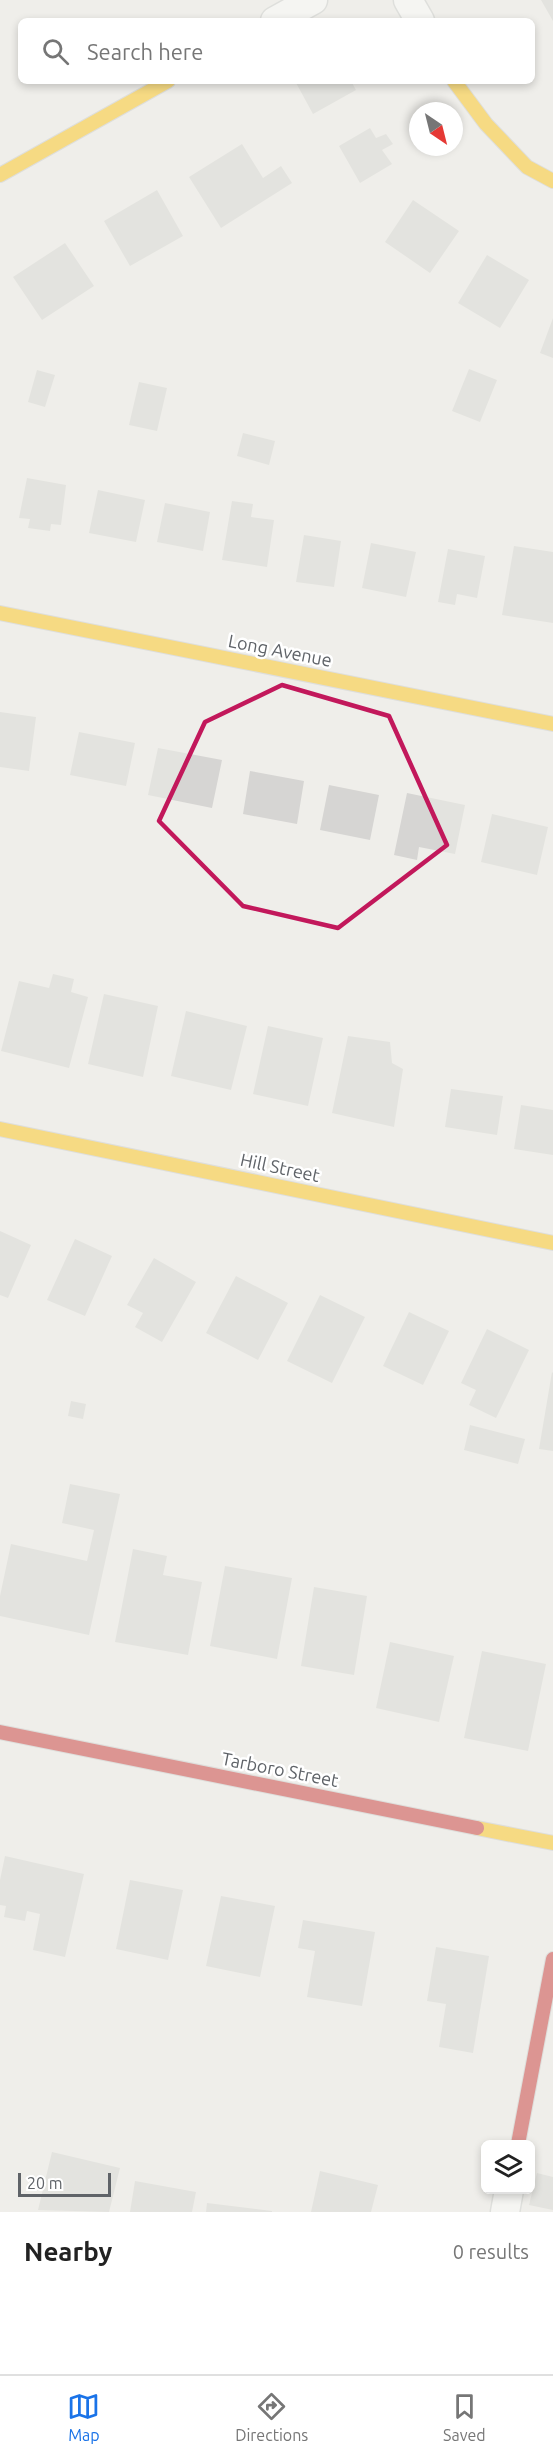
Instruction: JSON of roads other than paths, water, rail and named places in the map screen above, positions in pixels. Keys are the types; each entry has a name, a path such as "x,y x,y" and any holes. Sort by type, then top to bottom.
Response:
{"street":[{"path":"280,18 313,0"},
{"path":"408,0 418,18"},
{"path":"0,175 163,84"},
{"path":"456,84 486,124 527,167 553,181"},
{"name":"Long Avenue","path":"0,613 553,724"},
{"name":"Hill Street","path":"0,1129 553,1243"},
{"name":"Tarboro Street","path":"0,1732 553,1843"},
{"path":"519,2140 553,1959"},
{"path":"505,2212 508,2194"}]}
